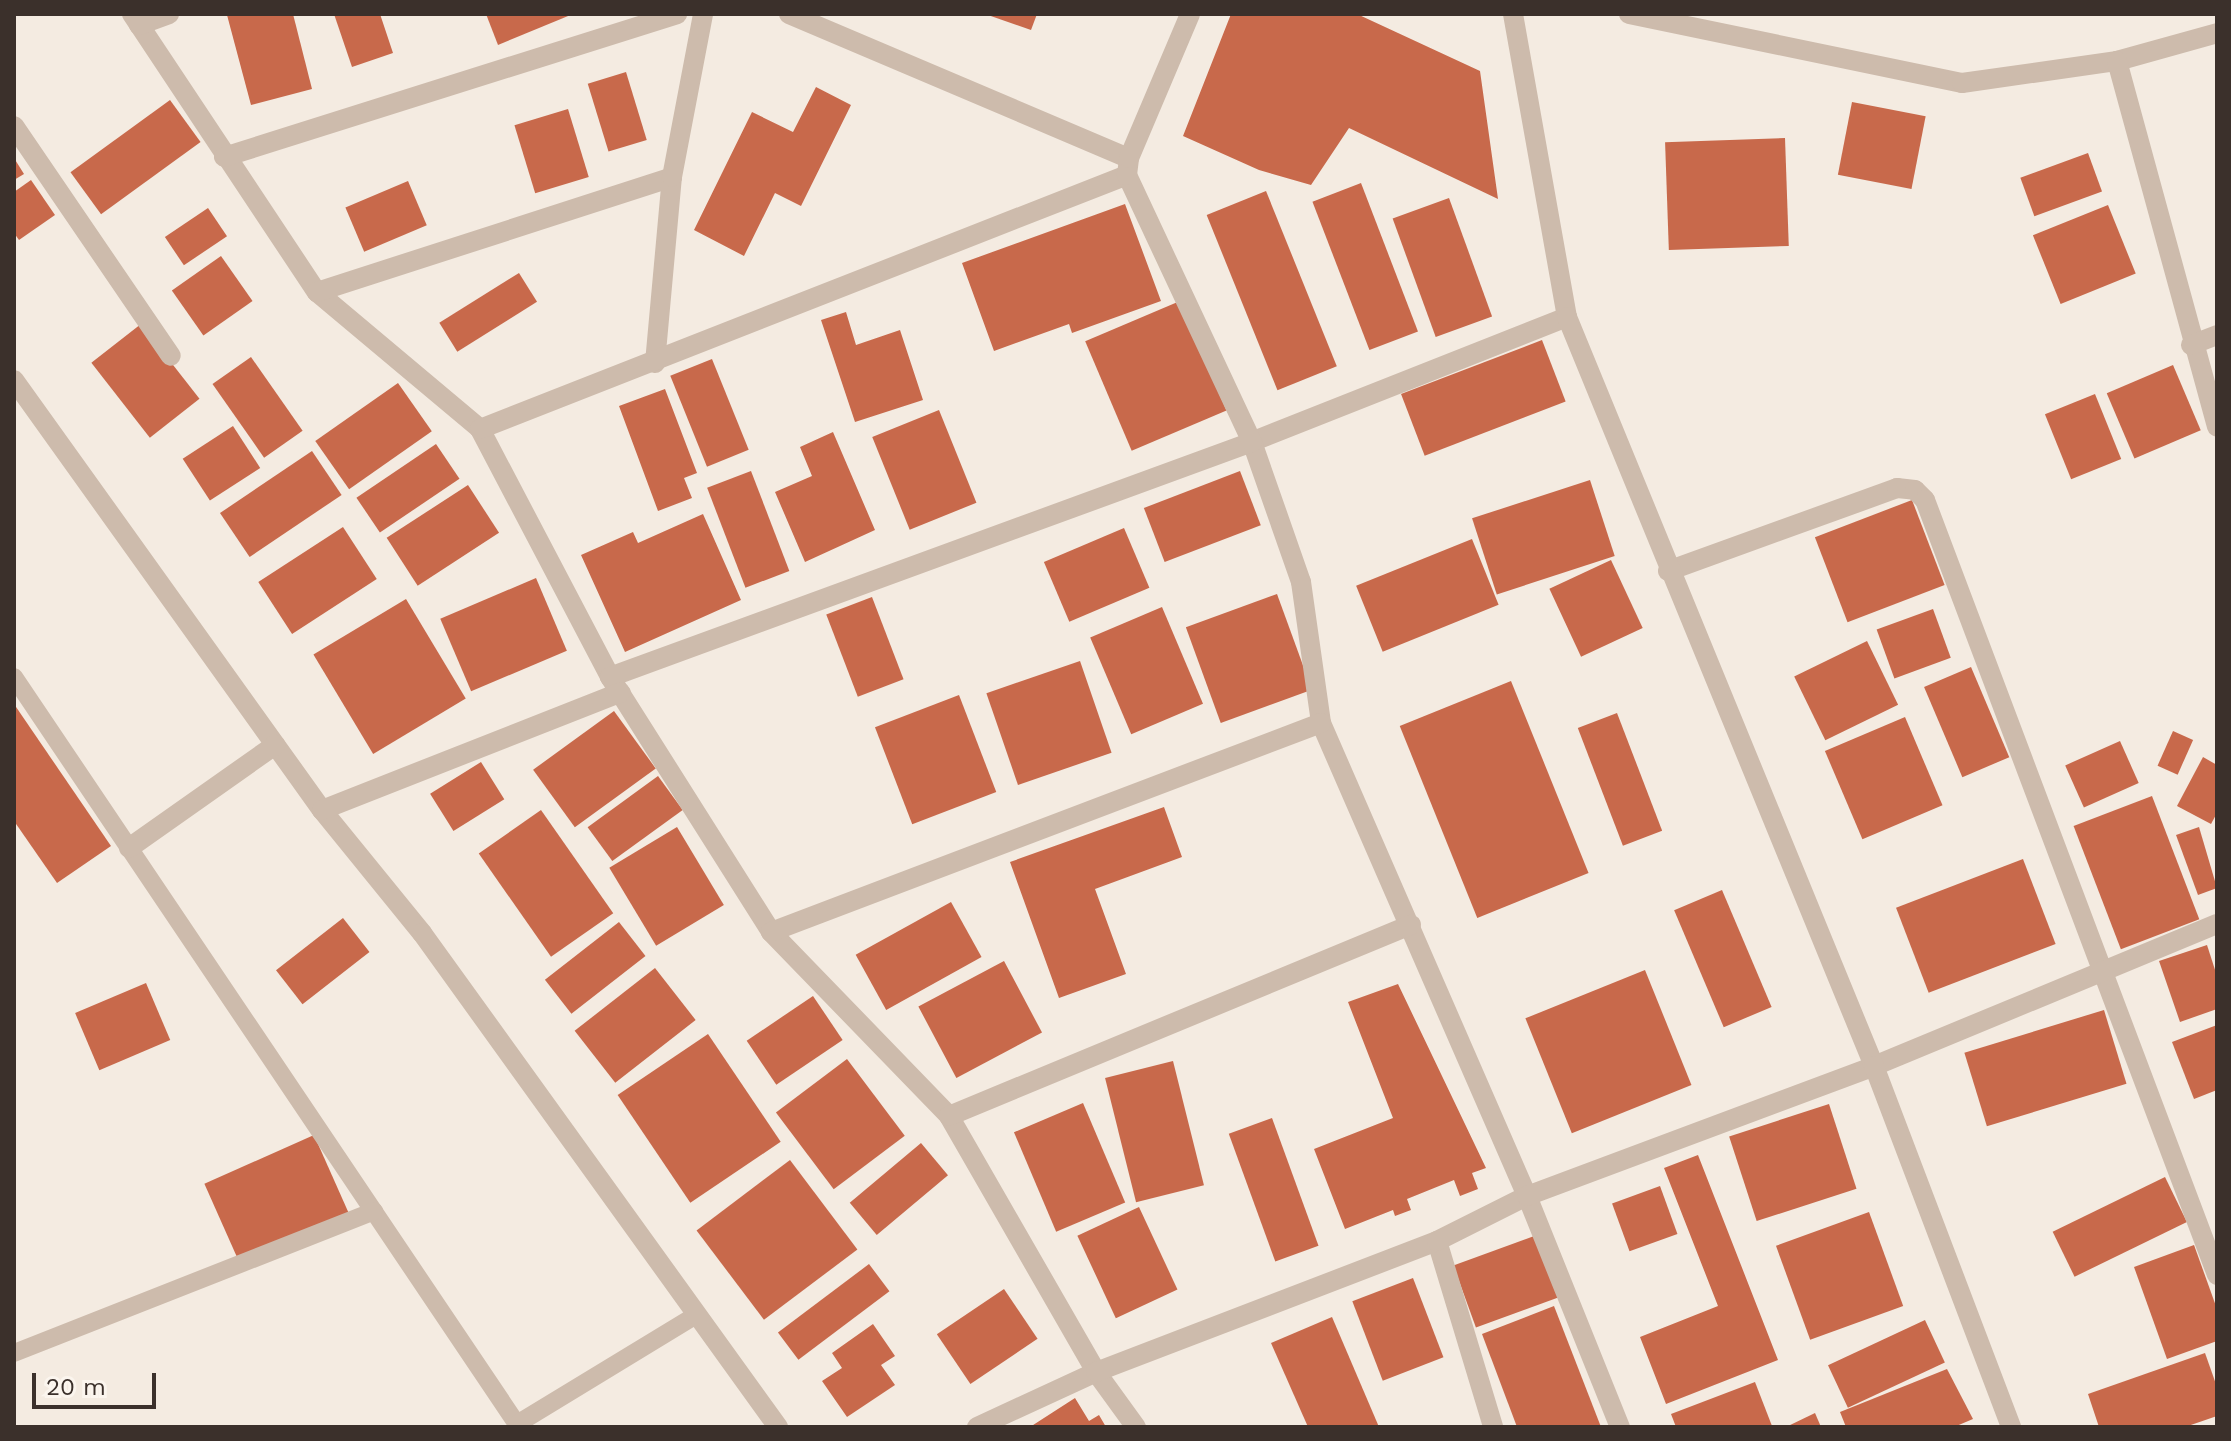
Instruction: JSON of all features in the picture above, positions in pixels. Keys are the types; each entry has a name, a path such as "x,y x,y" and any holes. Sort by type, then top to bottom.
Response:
{"street":[{"path":"169,14 136,20 224,157 317,292 480,429 616,684 771,932 949,1116 1096,1372 1136,1427"},
{"path":"224,157 677,14"},
{"path":"655,363 672,177 703,14"},
{"path":"789,14 1128,167 1252,442 1301,582 1321,723 1527,1196 1620,1427"},
{"path":"480,429 655,363 1128,167 1190,14"},
{"path":"1513,14 1567,317 1668,571 1874,1066 2011,1427"},
{"path":"1629,14 1962,83 2117,61 2217,33"},
{"path":"2117,61 2191,345 2217,427"},
{"path":"14,126 171,356"},
{"path":"317,292 672,177"},
{"path":"322,810 616,684 1252,442 1567,317"},
{"path":"2191,345 2217,335"},
{"path":"14,380 322,810 422,933 778,1427"},
{"path":"1668,571 1897,488 1915,490 1925,500 2217,1275"},
{"path":"771,932 1321,723"},
{"path":"129,848 275,745"},
{"path":"977,1427 1096,1372 1437,1241 1527,1196 1874,1066 2217,924"},
{"path":"949,1116 1411,925"},
{"path":"1437,1241 1493,1427"}],"lane":[{"path":"14,677 515,1425 696,1315"},
{"path":"14,1353 374,1211"}],"building":[{"path":"293,14 312,89 251,105 227,15"},
{"path":"334,14 380,14 393,53 352,67"},
{"path":"486,14 573,14 498,45"},
{"path":"985,14 1037,14 1031,30"},
{"path":"1231,14 1357,14 1480,71 1498,199 1349,128 1311,185 1259,170 1183,136"},
{"path":"626,72 647,140 609,152 588,84"},
{"path":"816,87 851,105 801,206 775,193 744,256 694,230 752,112 793,132"},
{"path":"170,100 201,142 101,214 70,172"},
{"path":"1852,102 1926,116 1912,189 1838,175"},
{"path":"568,109 589,177 535,193 514,125"},
{"path":"1785,138 1789,246 1669,250 1665,142"},
{"path":"2088,153 2102,192 2034,216 2020,178"},
{"path":"14,158 24,174 14,180"},
{"path":"31,180 55,215 19,240 14,233 14,192"},
{"path":"408,181 427,225 364,252 345,208"},
{"path":"1361,183 1418,331 1369,350 1312,202"},
{"path":"1266,191 1337,366 1277,390 1207,215"},
{"path":"1449,198 1492,316 1436,337 1393,219"},
{"path":"1125,204 1161,301 1072,333 1069,324 994,351 962,263"},
{"path":"2108,205 2136,274 2061,304 2033,235"},
{"path":"208,208 227,236 184,265 165,237"},
{"path":"221,256 253,301 203,335 172,290"},
{"path":"519,273 537,302 457,352 439,323"},
{"path":"1180,301 1226,411 1132,451 1085,341"},
{"path":"846,312 856,345 900,330 923,400 855,422 821,320"},
{"path":"141,324 199,399 150,438 91,363"},
{"path":"1542,340 1566,402 1425,456 1401,394"},
{"path":"251,357 303,431 264,458 212,384"},
{"path":"712,359 749,450 707,467 670,376"},
{"path":"2173,365 2201,430 2134,458 2107,393"},
{"path":"398,383 432,431 349,489 315,441"},
{"path":"665,389 697,473 684,478 692,498 658,511 619,406"},
{"path":"2095,394 2121,459 2071,479 2045,414"},
{"path":"939,410 976,503 910,530 872,437"},
{"path":"233,426 260,468 210,501 183,459"},
{"path":"833,432 875,530 805,562 775,492 812,476 800,447"},
{"path":"436,444 459,479 380,533 356,498"},
{"path":"312,451 342,495 250,557 220,513"},
{"path":"751,471 789,571 745,588 707,488"},
{"path":"1240,471 1261,525 1165,562 1144,508"},
{"path":"1590,480 1615,556 1497,594 1472,518"},
{"path":"468,485 499,533 418,586 387,538"},
{"path":"1912,500 1945,585 1848,622 1815,537"},
{"path":"703,514 741,600 625,652 581,555 633,532 638,543"},
{"path":"343,527 377,579 292,634 258,582"},
{"path":"1124,528 1149,588 1069,622 1044,562"},
{"path":"1472,539 1499,605 1383,652 1356,586"},
{"path":"1611,560 1643,628 1581,657 1549,589"},
{"path":"536,578 567,651 471,691 440,619"},
{"path":"1277,594 1312,690 1221,723 1186,627"},
{"path":"872,597 904,679 858,697 826,615"},
{"path":"406,599 466,698 373,754 313,655"},
{"path":"1162,607 1203,704 1131,734 1090,637"},
{"path":"1933,609 1951,658 1894,678 1877,630"},
{"path":"1867,641 1898,705 1825,740 1794,677"},
{"path":"1080,661 1112,753 1018,785 986,693"},
{"path":"1971,667 2009,757 1962,777 1924,687"},
{"path":"1511,681 1589,873 1477,918 1400,726"},
{"path":"959,695 996,792 912,824 875,727"},
{"path":"14,704 111,846 57,883 14,821"},
{"path":"614,711 656,768 575,827 533,770"},
{"path":"1617,713 1662,831 1623,846 1578,728"},
{"path":"1905,717 1943,805 1862,839 1825,751"},
{"path":"2173,731 2193,740 2178,775 2158,766"},
{"path":"2120,741 2139,783 2084,807 2065,765"},
{"path":"2203,757 2217,765 2217,813 2211,824 2177,806"},
{"path":"481,762 504,799 453,831 430,794"},
{"path":"658,776 683,810 612,861 588,827"},
{"path":"2152,796 2199,919 2121,949 2074,826"},
{"path":"1164,807 1182,857 1095,889 1126,974 1059,998 1010,862"},
{"path":"541,810 613,913 551,957 479,854"},
{"path":"677,827 724,905 656,946 609,868"},
{"path":"2199,827 2217,888 2198,895 2176,835"},
{"path":"2023,859 2056,944 1929,993 1896,908"},
{"path":"1722,890 1772,1007 1724,1027 1674,910"},
{"path":"951,902 982,957 886,1010 856,955"},
{"path":"343,918 369,952 302,1004 276,970"},
{"path":"619,922 645,956 571,1014 545,980"},
{"path":"2207,945 2217,976 2217,1009 2180,1022 2159,961"},
{"path":"1004,961 1042,1033 956,1078 918,1007"},
{"path":"655,968 696,1020 615,1083 575,1031"},
{"path":"1645,970 1691,1085 1572,1133 1525,1018"},
{"path":"146,983 170,1040 99,1070 75,1013"},
{"path":"1398,984 1486,1168 1472,1173 1478,1189 1460,1196 1454,1180 1407,1199 1411,1210 1395,1216 1393,1210 1345,1229 1314,1149 1393,1118 1348,1002"},
{"path":"813,996 843,1040 776,1085 747,1041"},
{"path":"2104,1010 2127,1084 1987,1126 1964,1053"},
{"path":"2217,1025 2217,1090 2194,1099 2172,1042"},
{"path":"708,1034 781,1142 690,1203 618,1095"},
{"path":"847,1059 905,1136 834,1189 776,1113"},
{"path":"1173,1061 1204,1185 1136,1202 1105,1078"},
{"path":"1083,1103 1125,1202 1056,1232 1014,1132"},
{"path":"1829,1104 1857,1189 1757,1221 1729,1136"},
{"path":"1272,1118 1319,1246 1275,1262 1229,1134"},
{"path":"314,1135 349,1213 239,1261 204,1184"},
{"path":"921,1143 948,1175 877,1235 850,1203"},
{"path":"1698,1155 1778,1360 1666,1404 1640,1337 1718,1306 1664,1168"},
{"path":"790,1160 857,1249 764,1320 697,1230"},
{"path":"2165,1177 2187,1222 2075,1277 2053,1232"},
{"path":"1660,1186 1677,1234 1630,1251 1612,1203"},
{"path":"1139,1207 1177,1289 1116,1318 1077,1236"},
{"path":"1869,1212 1903,1306 1810,1340 1776,1246"},
{"path":"1537,1235 1560,1297 1476,1327 1453,1265"},
{"path":"2194,1245 2217,1309 2217,1341 2167,1359 2134,1267"},
{"path":"869,1264 889,1291 798,1360 778,1333"},
{"path":"1413,1278 1443,1357 1383,1381 1352,1301"},
{"path":"1004,1289 1038,1339 970,1384 937,1334"},
{"path":"1554,1306 1601,1427 1517,1427 1482,1334"},
{"path":"1332,1317 1379,1427 1308,1427 1271,1343"},
{"path":"1925,1320 1945,1363 1848,1408 1828,1365"},
{"path":"873,1324 895,1356 881,1365 895,1385 847,1417 822,1381 842,1368 832,1353"},
{"path":"2205,1353 2217,1387 2217,1416 2185,1427 2099,1427 2088,1394"},
{"path":"1947,1369 1973,1419 1954,1427 1846,1427 1840,1412"},
{"path":"1755,1382 1772,1426 1676,1427 1671,1414"},
{"path":"1075,1398 1089,1421 1099,1415 1106,1427 1030,1427"},
{"path":"1815,1413 1821,1427 1786,1427"}]}
